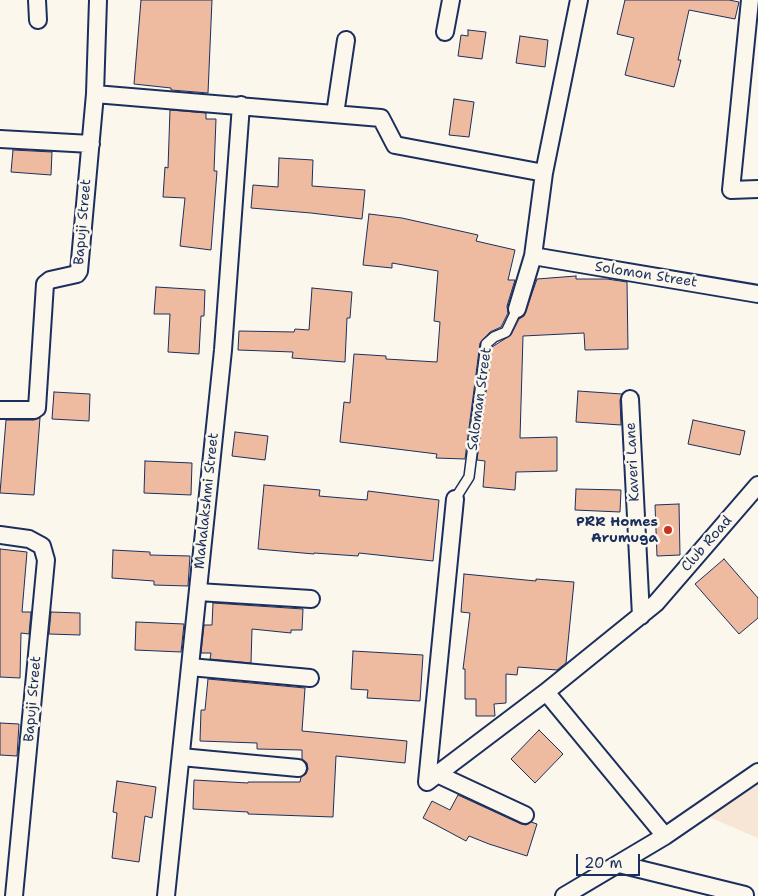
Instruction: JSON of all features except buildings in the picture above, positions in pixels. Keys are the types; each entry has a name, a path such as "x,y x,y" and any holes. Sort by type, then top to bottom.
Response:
{"street":[{"path":"37,0 38,20"},
{"path":"445,32 451,0"},
{"name":"Saloman Street","path":"517,309 533,256 544,173 578,0"},
{"path":"750,0 731,190 758,189"},
{"name":"Bapuji Street","path":"0,410 36,410 45,284 50,280 76,274 79,271 95,94 99,2"},
{"path":"335,114 346,40"},
{"path":"95,94 381,118 395,145 544,173"},
{"name":"Mahalakshmi Street","path":"166,896 223,350 241,105"},
{"path":"0,139 91,144"},
{"name":"Solomon Street","path":"533,256 758,294"},
{"name":"Kaveri Lane","path":"630,399 641,616"},
{"name":"Club Road","path":"432,778 546,692 656,603 758,485"},
{"name":"Saloman Street","path":"432,778 455,499"},
{"name":"Bapuji Street","path":"0,535 29,540 42,546 46,560 14,896"},
{"path":"198,592 311,599"},
{"path":"190,667 310,678"},
{"path":"546,692 665,836"},
{"path":"180,757 298,768"},
{"path":"564,896 665,836 758,772"},
{"path":"432,778 525,815"},
{"path":"619,864 745,895"}],"lane":[{"name":"Saloman Street","path":"455,499 470,477 486,344 494,336 506,332 517,309"}],"shaded area":[{"path":"758,784 758,838 709,817"}],"place":[{"name":"PRR Homes Arumuga","path":"668,530"}]}
